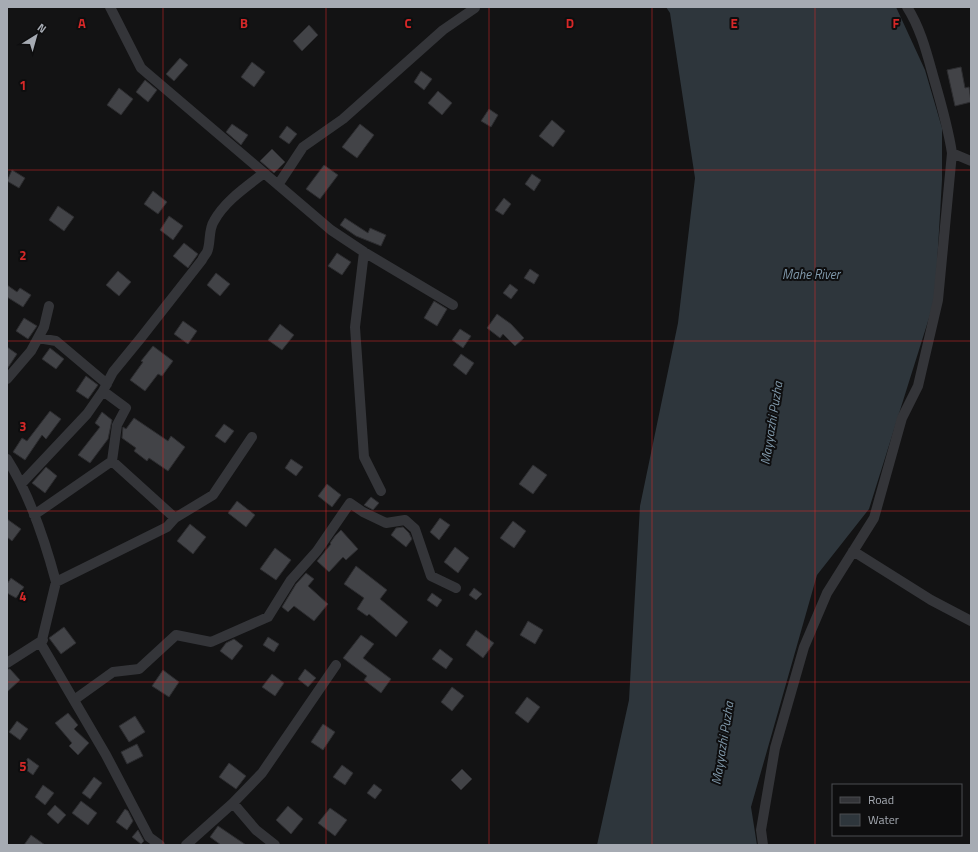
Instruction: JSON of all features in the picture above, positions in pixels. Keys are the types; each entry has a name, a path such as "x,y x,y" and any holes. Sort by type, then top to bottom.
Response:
{"street":[{"path":"110,7 141,68 331,230 364,252 453,305"},
{"path":"278,185 303,147 343,119 443,30 475,7"},
{"path":"763,845 761,830 775,748 804,647 827,593 874,518 902,418 918,386 938,300 952,153 949,130 928,59 916,21 907,7"},
{"path":"952,153 971,161"},
{"path":"21,484 87,414 113,372 208,251 209,238 213,222 223,208 264,173"},
{"path":"364,252 355,327 364,456 381,491"},
{"path":"8,377 31,351 44,327 49,306"},
{"path":"34,515 112,461 117,425 126,408 56,341 38,338"},
{"path":"56,582 167,528 176,518 213,495 252,437"},
{"path":"7,459 21,484 48,550 56,582 41,644 106,755 149,837 160,845"},
{"path":"112,461 176,518"},
{"path":"74,700 113,672 139,669 176,635 211,642 268,617 291,580 317,551 350,503 363,512 386,523 405,520 415,529 431,576 456,588"},
{"path":"854,551 931,600 971,622"},
{"path":"7,663 42,640"},
{"path":"186,845 233,803 262,773 336,665"},
{"path":"233,803 256,830 275,845"}],"water":[{"name":"Mahe River","path":"666,7 896,7 925,70 942,128 942,180 935,299 869,509 817,575 751,807 757,845 597,845 629,700 640,506 678,323 695,178 670,13"}],"building":[{"path":"309,25 318,35 302,51 293,41"},
{"path":"180,58 188,65 174,81 166,74"},
{"path":"252,62 265,72 254,87 241,77"},
{"path":"961,67 965,88 969,87 971,102 955,106 947,70"},
{"path":"421,71 432,79 424,90 414,82"},
{"path":"145,80 157,90 148,102 136,92"},
{"path":"119,88 133,99 121,115 107,105"},
{"path":"438,91 452,103 442,115 428,103"},
{"path":"489,109 498,115 491,127 481,121"},
{"path":"552,120 565,131 553,147 539,136"},
{"path":"232,124 248,135 241,145 226,132"},
{"path":"360,124 374,135 357,158 342,147"},
{"path":"287,126 297,134 289,144 279,137"},
{"path":"272,149 285,162 274,173 260,161"},
{"path":"324,165 338,175 320,199 306,189"},
{"path":"12,170 25,178 19,188 7,181"},
{"path":"532,174 541,180 534,191 525,184"},
{"path":"153,191 167,202 158,214 144,204"},
{"path":"504,198 511,204 503,215 495,210"},
{"path":"58,206 74,217 64,231 49,220"},
{"path":"169,216 183,226 173,240 160,230"},
{"path":"345,218 368,233 370,228 386,235 381,246 356,236 340,225"},
{"path":"184,243 198,254 188,268 173,256"},
{"path":"337,253 351,262 342,275 328,266"},
{"path":"530,269 539,275 534,284 524,278"},
{"path":"118,271 131,282 119,296 106,285"},
{"path":"216,273 230,284 220,296 207,285"},
{"path":"510,284 518,290 511,299 503,293"},
{"path":"7,285 17,292 20,288 31,295 23,307 7,297"},
{"path":"434,301 447,309 437,326 424,318"},
{"path":"497,314 511,324 524,338 515,346 503,334 500,338 487,328"},
{"path":"24,318 37,326 28,339 16,331"},
{"path":"183,321 197,331 188,344 174,334"},
{"path":"280,324 294,335 282,350 268,340"},
{"path":"460,329 471,336 463,348 452,340"},
{"path":"153,346 173,361 162,376 158,374 145,391 130,380 143,362 141,361"},
{"path":"7,347 17,354 7,369"},
{"path":"50,348 64,359 56,369 42,359"},
{"path":"461,354 474,363 466,375 453,365"},
{"path":"86,376 98,385 88,399 76,391"},
{"path":"50,411 61,419 46,439 42,435 25,460 13,452 22,438 27,441"},
{"path":"102,412 112,420 108,439 90,463 78,455 100,427 95,423"},
{"path":"134,418 168,441 171,436 185,447 168,471 149,458 147,461 134,451 136,448 122,438 123,427 126,429"},
{"path":"224,424 234,431 225,443 215,436"},
{"path":"291,459 303,467 296,476 285,468"},
{"path":"533,465 547,475 533,494 519,484"},
{"path":"46,467 57,476 45,493 32,483"},
{"path":"327,484 341,495 332,507 318,496"},
{"path":"371,497 379,503 373,510 364,505"},
{"path":"237,501 255,515 246,527 228,513"},
{"path":"440,518 450,525 439,540 430,532"},
{"path":"7,519 21,529 12,541 7,537"},
{"path":"513,521 526,531 514,548 500,538"},
{"path":"190,524 206,537 193,554 177,541"},
{"path":"403,527 412,539 406,547 391,535 396,528"},
{"path":"341,530 358,549 346,560 343,557 329,572 317,561"},
{"path":"455,547 469,558 458,573 444,562"},
{"path":"275,548 291,560 276,580 260,569"},
{"path":"356,566 387,590 380,599 408,622 396,637 369,614 367,616 357,609 364,598 344,584"},
{"path":"306,573 314,579 308,586 328,604 314,621 294,606 288,612 282,607 296,584"},
{"path":"11,578 24,587 16,598 7,593 7,584"},
{"path":"474,588 482,594 476,600 469,595"},
{"path":"432,593 442,600 437,607 427,600"},
{"path":"528,621 543,630 535,644 520,635"},
{"path":"64,627 76,643 61,654 49,638"},
{"path":"476,630 494,643 483,658 466,645"},
{"path":"361,635 374,644 363,658 391,679 381,693 364,680 367,676 343,658"},
{"path":"268,637 279,644 274,652 263,645"},
{"path":"234,639 243,646 232,660 220,651 226,643"},
{"path":"440,649 453,659 446,669 432,659"},
{"path":"7,669 10,669 20,680 7,692"},
{"path":"305,669 316,678 308,687 298,679"},
{"path":"163,670 179,682 169,697 152,686"},
{"path":"272,674 284,683 275,696 262,687"},
{"path":"452,687 464,696 452,711 441,702"},
{"path":"527,697 540,707 528,723 515,713"},
{"path":"68,713 78,725 74,729 89,743 78,755 69,746 72,743 55,723"},
{"path":"135,716 145,732 129,742 119,726"},
{"path":"17,721 28,729 20,740 9,732"},
{"path":"323,724 335,732 323,750 311,742"},
{"path":"137,744 143,756 127,764 121,752"},
{"path":"28,758 39,766 33,775 22,767"},
{"path":"229,763 246,776 236,789 219,777"},
{"path":"342,765 353,773 345,785 333,777"},
{"path":"462,769 472,779 461,790 451,780"},
{"path":"94,777 102,783 90,799 82,793"},
{"path":"374,784 382,790 375,799 367,793"},
{"path":"43,785 54,793 45,805 35,797"},
{"path":"81,801 97,813 88,825 72,813"},
{"path":"55,805 66,815 58,824 47,814"},
{"path":"288,806 303,819 291,834 276,820"},
{"path":"330,808 347,820 335,836 318,823"},
{"path":"125,809 128,811 133,821 127,830 116,822"},
{"path":"218,826 246,845 221,845 210,837"},
{"path":"138,830 144,841 141,844 132,837"},
{"path":"31,835 45,845 24,845"}],"water label":[{"name":"Mayyazhi Puzha","path":"771,423"},
{"name":"Mayyazhi Puzha","path":"722,743"}]}
